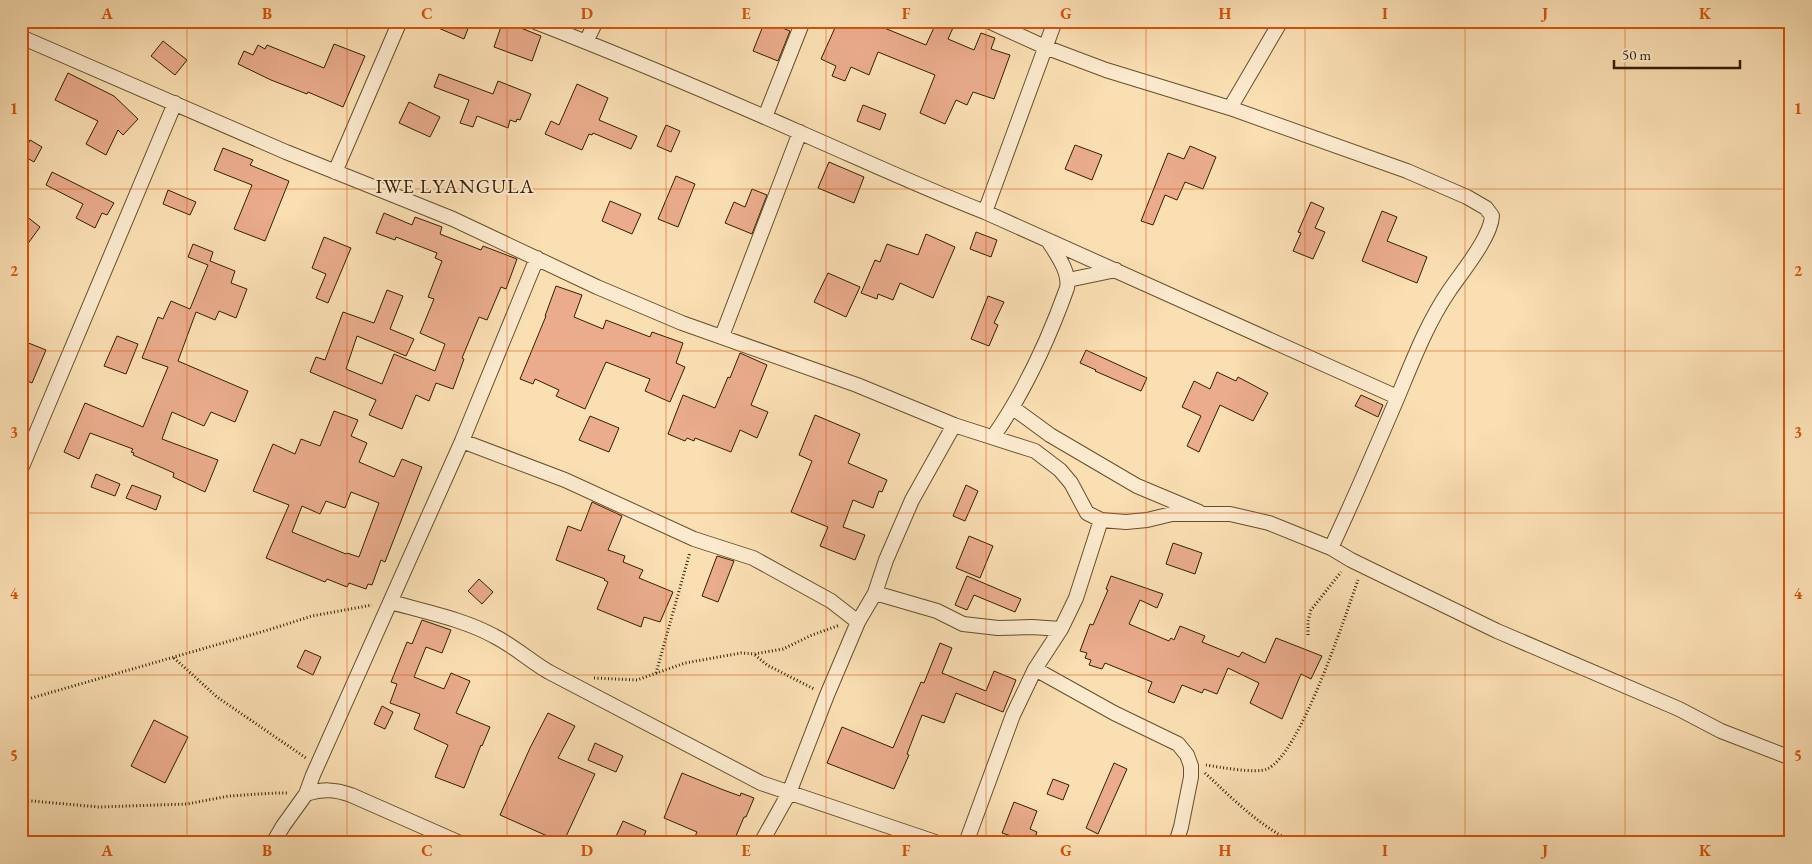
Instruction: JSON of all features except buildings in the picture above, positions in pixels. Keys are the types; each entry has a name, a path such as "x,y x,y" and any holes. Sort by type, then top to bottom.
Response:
{"street":[{"path":"335,172 400,21"},
{"path":"533,21 765,117 934,192 985,212 1048,242 1116,270 1397,397"},
{"path":"586,42 596,21"},
{"path":"765,117 804,21"},
{"path":"988,21 1045,47 1106,70 1230,108 1398,167 1444,186 1486,208 1492,216 1492,224 1485,239 1443,300 1421,339 1331,548"},
{"path":"985,212 1055,21"},
{"path":"1230,108 1281,21"},
{"path":"21,37 175,102 247,136 453,219 597,287 682,322 857,384 954,425 1035,451 1060,470 1071,483 1087,513 1101,520 1126,522 1147,520 1172,514 1203,513 1230,514 1269,523 1331,548 1357,563 1497,631 1671,705 1722,731 1770,752 1791,758"},
{"path":"21,469 175,102"},
{"path":"722,336 800,132"},
{"path":"993,437 1012,408 1040,356 1058,312 1068,280 1062,263 1048,242"},
{"path":"273,843 306,794 462,441 537,258"},
{"path":"1068,280 1116,270"},
{"path":"1012,408 1050,434 1138,486 1203,513"},
{"path":"761,843 789,793 858,622 875,592 886,560 912,500 954,425"},
{"path":"462,441 565,480 694,539 761,562 831,601 858,622"},
{"path":"966,843 1013,715 1035,669 1061,629 1076,598 1101,520"},
{"path":"875,592 937,611 963,624 998,628 1032,627 1061,629"},
{"path":"391,602 478,628 496,636 532,662 761,784 938,843"},
{"path":"1035,669 1178,744 1191,760 1191,776 1176,843"},
{"path":"306,794 320,790 338,790 460,843"}],"path":[{"path":"656,673 694,539"},
{"path":"1308,635 1308,621 1311,610 1334,579 1357,563"},
{"path":"1191,760 1250,770 1267,769 1281,758 1309,708 1357,563"},
{"path":"21,702 312,616 391,602"},
{"path":"568,681 597,678 637,680 685,663 709,658 782,650 812,635 841,625 858,622"},
{"path":"754,654 767,665 827,696"},
{"path":"174,657 217,697 318,766"},
{"path":"1191,760 1254,818 1273,832 1295,843"},
{"path":"21,800 100,807 187,804 229,796 275,793 306,794"}],"district":[{"name":"IWE LYANGULA","path":"455,186"}]}
